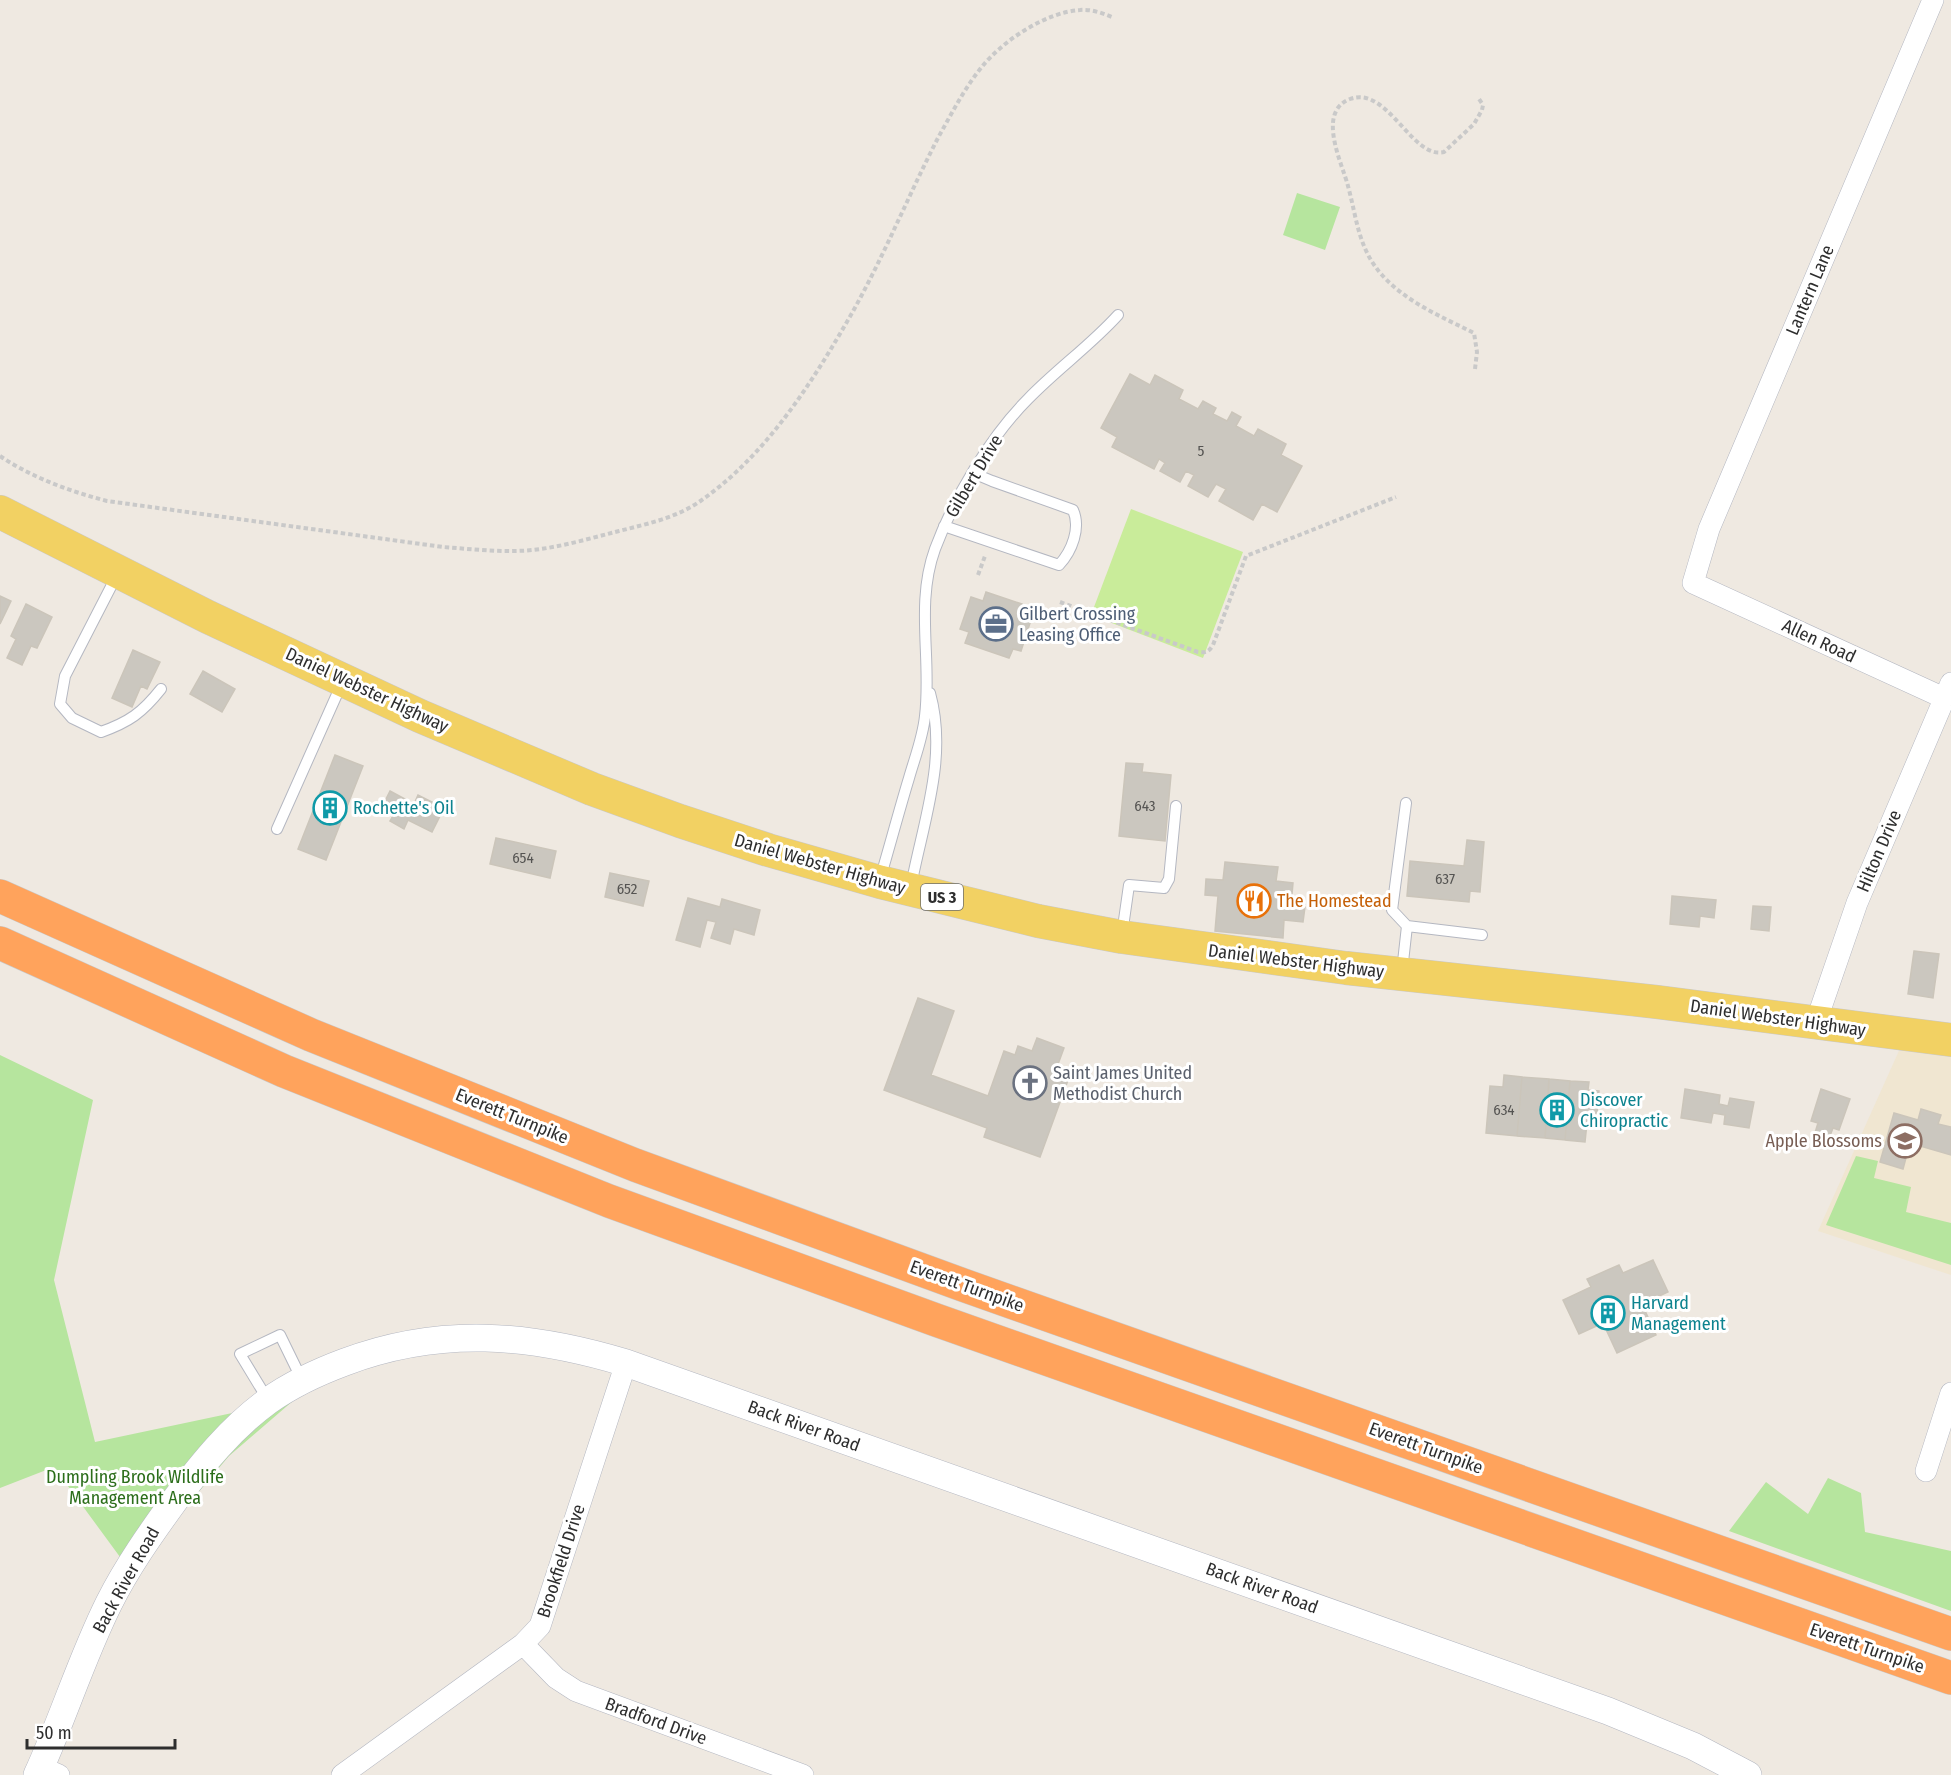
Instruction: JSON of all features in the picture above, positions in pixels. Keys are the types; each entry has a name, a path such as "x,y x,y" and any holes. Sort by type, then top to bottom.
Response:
{"highway":[{"name":"Everett Turnpike","path":"0,896 311,1035 635,1165 963,1286 1951,1634"},
{"name":"Everett Turnpike","path":"0,943 284,1071 609,1201 958,1328 1951,1678"}],"main road":[{"name":"Daniel Webster Highway","path":"0,512 208,617 420,716 592,789 758,847 895,886 1038,921 1122,937 1401,974 1657,1002 1951,1040"}],"street":[{"name":"Lantern Lane","path":"1693,583 1708,529 1933,0"},
{"name":"Allen Road","path":"1693,583 1948,691"},
{"name":"Hilton Drive","path":"1816,1022 1857,903 1948,691"},
{"name":"Back River Road","path":"46,1772 72,1689 104,1614 132,1562 158,1523 230,1434 268,1401 302,1380 330,1368 374,1352 420,1342 490,1337 537,1342 584,1351 626,1363 1608,1711 1692,1746 1748,1775"},
{"name":"Brookfield Drive","path":"342,1775 523,1644 540,1626 626,1363"},
{"path":"1926,1471 1951,1393"},
{"name":"Bradford Drive","path":"523,1644 556,1678 576,1691 803,1775"}],"lane":[{"name":"Gilbert Drive","path":"895,886 920,841 931,801 938,748 936,714 928,684 924,642 925,600 934,551 944,526 973,473 1004,426 1027,400 1101,334 1118,315"},
{"path":"944,526 1059,565 1068,555 1078,521 1073,510 973,473"},
{"path":"118,572 65,676 60,704 72,718 101,732 122,724 147,708 161,689"},
{"path":"277,829 343,680"},
{"name":"Gilbert Drive","path":"895,886 925,718 928,684"},
{"path":"1406,802 1392,910 1407,926 1482,935"},
{"path":"1122,937 1129,885 1164,888 1169,879 1176,806"},
{"path":"1401,974 1407,926"},
{"path":"268,1401 240,1354 280,1335 302,1380"}],"path":[{"path":"0,456 62,488 107,501 443,547 497,551 532,550 665,519 696,503 729,479 758,451 788,412 853,312 939,136 982,66 1007,43 1052,16 1082,10 1112,17"},
{"path":"1475,369 1477,352 1474,333 1417,304 1383,276 1367,255 1356,226 1348,186 1338,156 1333,119 1338,107 1350,99 1363,98 1375,102 1393,116 1424,147 1439,154 1444,153 1479,117 1483,105 1479,99"},
{"path":"1060,602 1204,653 1209,651 1213,645 1246,555 1396,497"},
{"path":"978,575 986,553"}],"shaded area":[{"name":"Apple Blossoms","path":"1902,1044 1951,1051 1951,1275 1818,1231"}],"green space":[{"path":"1297,193 1340,207 1325,250 1283,235"},
{"path":"1131,509 1243,552 1203,658 1091,615"},
{"name":"Dumpling Brook Wildlife Management Area","path":"0,1055 93,1100 54,1280 95,1442 294,1400 229,1456 131,1572 54,1467 0,1488"},
{"path":"1856,1156 1878,1161 1874,1178 1911,1187 1906,1212 1951,1223 1951,1265 1826,1225"},
{"path":"1828,1478 1861,1493 1865,1532 1951,1551 1951,1611 1729,1531 1766,1482 1808,1514"}],"building":[{"path":"1130,374 1150,385 1155,375 1183,390 1179,399 1198,409 1203,401 1216,408 1213,414 1227,421 1232,412 1241,417 1236,426 1254,436 1258,429 1286,444 1281,455 1302,466 1277,512 1262,504 1253,520 1219,501 1226,489 1216,484 1208,497 1188,486 1194,475 1186,471 1180,482 1160,471 1165,463 1159,459 1154,469 1112,447 1117,437 1101,428"},
{"name":"Gilbert Crossing Leasing Office","path":"986,592 1022,604 1018,615 1031,620 1021,651 1013,649 1009,658 965,643 969,632 960,629 971,597 983,601"},
{"path":"0,596 11,601 0,624"},
{"path":"26,604 52,617 37,648 31,646 22,665 7,658 16,639 11,636"},
{"path":"133,650 160,662 147,689 141,686 132,707 112,698"},
{"path":"203,671 235,689 222,712 190,694"},
{"name":"Rochette's Oil","path":"335,755 363,766 326,860 298,849"},
{"path":"1126,763 1143,764 1142,772 1171,775 1165,841 1119,836"},
{"path":"390,791 414,804 418,795 444,808 432,832 408,820 404,829 390,821 393,816 381,809"},
{"path":"496,838 556,851 550,878 490,864"},
{"path":"1467,840 1484,842 1480,892 1470,891 1469,902 1407,896 1410,861 1464,866"},
{"name":"The Homestead","path":"1225,862 1278,867 1276,881 1293,883 1291,906 1305,907 1303,922 1284,920 1283,938 1215,931 1218,896 1205,895 1206,879 1223,880"},
{"path":"610,873 649,881 643,906 605,897"},
{"path":"1672,896 1716,900 1714,918 1700,916 1699,927 1670,924"},
{"path":"688,898 720,907 722,899 760,910 754,935 734,929 730,944 711,938 716,922 707,920 700,947 676,940"},
{"path":"1753,906 1771,907 1769,931 1751,929"},
{"path":"1914,951 1939,954 1933,998 1908,994"},
{"name":"Saint James United Methodist Church","path":"918,998 954,1011 931,1075 988,1096 1004,1051 1015,1055 1018,1046 1032,1051 1037,1038 1064,1048 1057,1067 1071,1072 1040,1157 984,1137 987,1128 884,1090"},
{"path":"1504,1075 1522,1077 1517,1136 1486,1133 1490,1086 1503,1087"},
{"path":"1522,1077 1549,1079 1545,1138 1517,1136"},
{"name":"Discover Chiropractic","path":"1549,1079 1570,1081 1565,1140 1545,1138"},
{"path":"1570,1081 1589,1082 1588,1090 1599,1091 1596,1124 1587,1123 1585,1142 1565,1140"},
{"path":"1685,1089 1720,1095 1719,1104 1728,1106 1730,1098 1754,1102 1749,1128 1724,1124 1725,1115 1713,1113 1711,1123 1681,1118"},
{"path":"1821,1089 1850,1099 1839,1130 1833,1128 1828,1141 1814,1136 1818,1123 1811,1121"},
{"path":"1921,1109 1941,1115 1938,1124 1951,1127 1951,1155 1910,1143 1903,1169 1880,1162 1894,1113 1918,1120"},
{"name":"Harvard Management","path":"1653,1260 1668,1292 1642,1304 1656,1335 1617,1353 1603,1323 1579,1334 1563,1300 1591,1287 1587,1279 1619,1265 1623,1273"}],"place":[{"name":"Gilbert Crossing Leasing Office","path":"996,624"},
{"name":"Rochette's Oil","path":"330,808"},
{"name":"The Homestead","path":"1254,901"},
{"name":"Saint James United Methodist Church","path":"1030,1083"},
{"name":"Discover Chiropractic","path":"1557,1110"},
{"name":"Apple Blossoms","path":"1905,1141"},
{"name":"Harvard Management","path":"1608,1313"}]}
